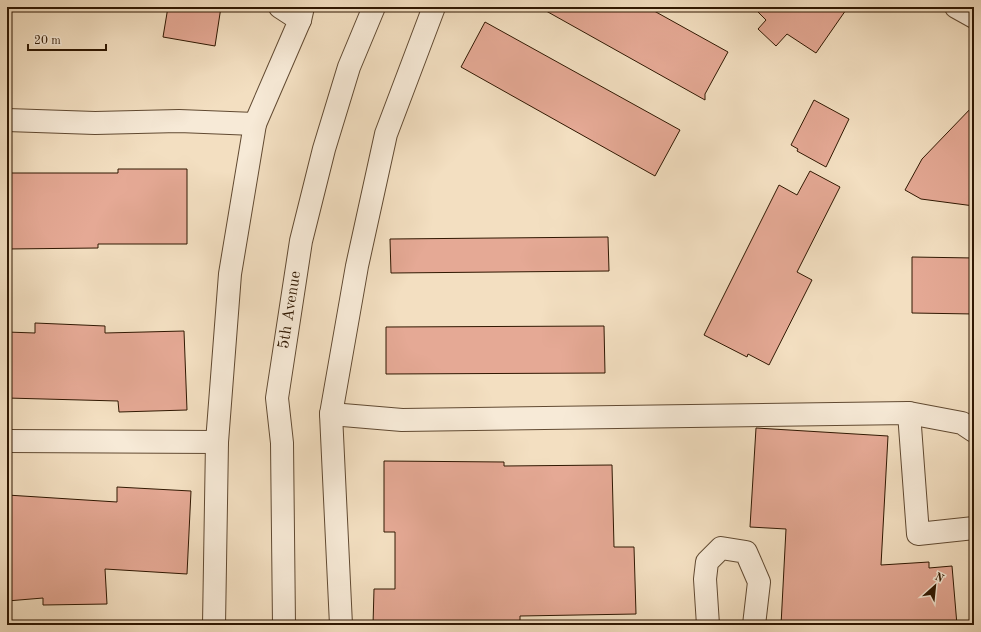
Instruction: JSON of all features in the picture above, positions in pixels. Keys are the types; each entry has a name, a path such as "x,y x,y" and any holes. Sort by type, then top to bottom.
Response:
{"street":[{"path":"214,625 217,442 230,274 255,124 301,13 280,7"},
{"name":"5th Avenue","path":"284,625 282,443 277,398 301,241 322,157 349,67 374,7"},
{"path":"341,625 331,414 357,266 386,134 434,7"},
{"path":"956,7 974,17"},
{"path":"7,120 95,123 179,121 255,124"},
{"path":"331,414 402,420 910,413 962,423 974,431"},
{"path":"910,413 918,534 974,528"},
{"path":"7,441 217,442"},
{"path":"708,625 705,579 707,562 721,548 746,552 759,582 754,625"}],"building":[{"path":"168,7 221,7 215,46 163,37"},
{"path":"539,7 647,7 728,52 705,94 705,100"},
{"path":"753,7 848,7 816,53 787,34 776,46 758,29 766,20"},
{"path":"485,22 680,130 655,176 461,67"},
{"path":"814,100 849,119 826,167 797,151 798,149 791,145"},
{"path":"974,105 974,206 921,199 905,190 922,159"},
{"path":"118,169 187,169 187,244 98,244 98,248 7,249 7,173 118,173"},
{"path":"810,171 840,187 797,272 812,280 769,365 748,354 747,357 704,335 779,185 797,195"},
{"path":"608,237 609,271 391,273 390,239"},
{"path":"912,257 974,258 974,314 912,313"},
{"path":"35,323 105,326 105,333 184,331 187,410 119,412 118,401 7,398 7,332 35,333"},
{"path":"604,326 605,373 386,374 386,327"},
{"path":"756,428 888,436 881,565 929,562 929,568 952,566 957,625 781,625 786,529 750,527"},
{"path":"384,461 504,462 504,466 612,465 614,547 634,547 636,614 520,616 520,625 373,625 374,589 395,589 395,532 384,532"},
{"path":"117,487 191,491 187,574 105,569 107,604 43,605 43,598 7,601 7,495 117,502"}]}
